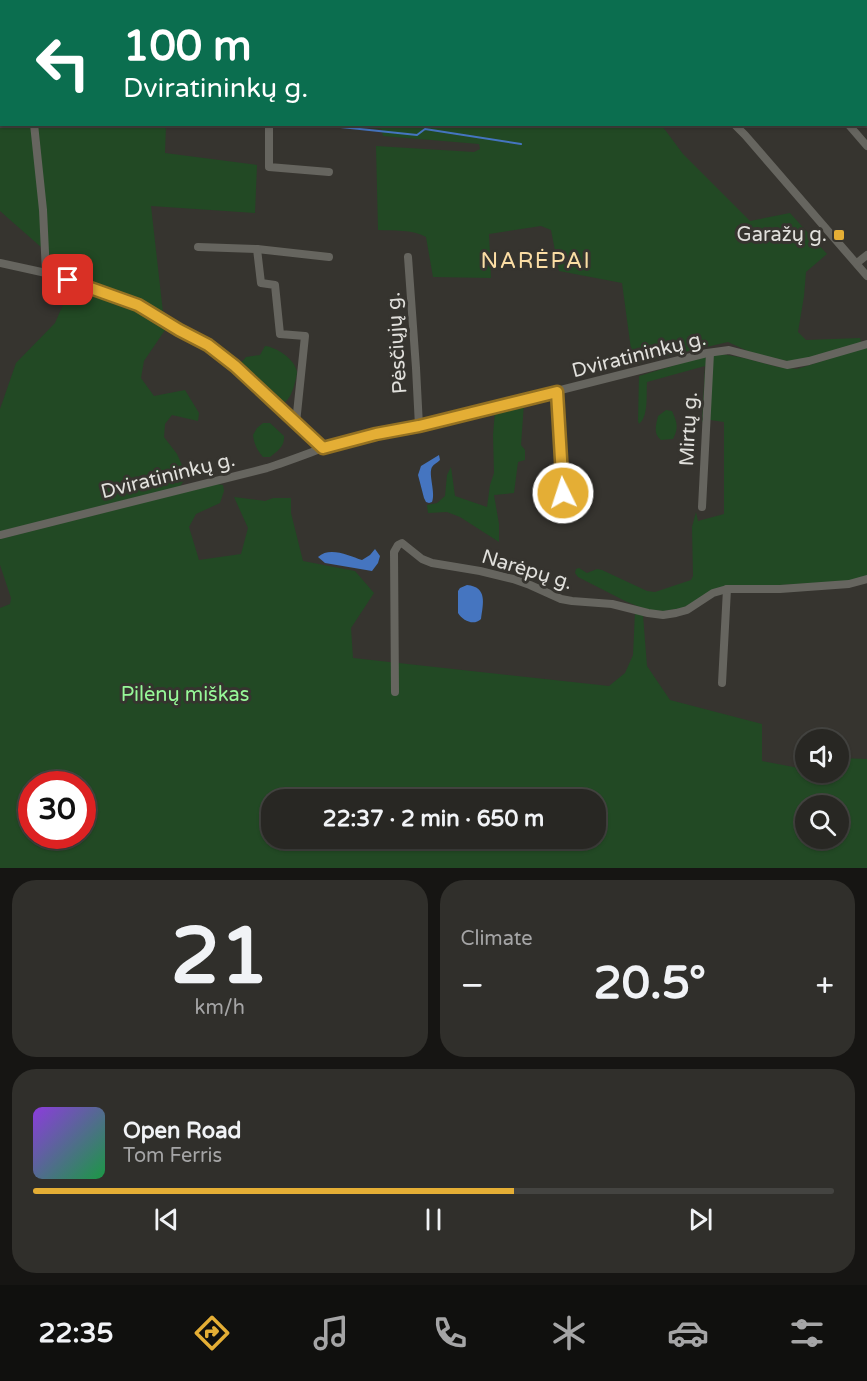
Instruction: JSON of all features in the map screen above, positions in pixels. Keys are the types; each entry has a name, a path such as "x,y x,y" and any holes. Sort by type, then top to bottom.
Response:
{"street":[{"path":"34,126 43,210 46,273"},
{"path":"269,126 269,167 329,172"},
{"path":"736,126 867,276"},
{"path":"850,126 867,146"},
{"path":"198,247 257,249 329,257"},
{"path":"257,249 261,283 275,285 280,334 305,336 296,423"},
{"path":"857,263 867,255"},
{"name":"Pėsčiųjų g.","path":"408,257 419,426"},
{"path":"0,263 46,273 138,305 208,345 235,366 323,448"},
{"name":"Dviratininkų g.","path":"0,535 267,468 323,448 376,434 419,426 710,353 729,350 787,365 867,344"},
{"name":"Mirtų g.","path":"702,507 710,353"},
{"path":"557,392 563,493"},
{"name":"Narėpų g.","path":"395,692 394,552 402,543 422,559 432,563 513,579 561,599 572,602 612,604 663,615 687,610 713,593 727,589 780,590 849,584 867,579"},
{"path":"722,683 727,589"}],"green space":[{"path":"0,126 166,126 165,153 257,165 255,213 151,206 165,330 144,361 141,378 154,396 185,390 199,413 198,421 172,415 165,424 164,437 177,454 187,476 177,491 0,535 0,409 16,363 55,323 75,277 0,211"},
{"path":"349,126 472,128 473,126 663,126 683,154 750,221 790,213 827,254 806,272 798,332 806,340 860,338 862,344 792,362 752,353 728,342 633,364 622,283 559,271 551,230 541,226 489,234 491,278 433,277 426,237 409,232 378,230 376,146 474,152 480,149 479,144 383,136 381,129"},
{"path":"265,346 284,354 296,367 297,372 291,395 281,405 247,374 240,364 246,357 260,355"},
{"path":"867,347 867,577 848,581 747,587 694,602 682,608 664,611 647,610 578,577 575,573 576,569 579,568 587,573 597,569 647,591 655,592 691,580 693,576 692,527 696,512 698,521 724,514 724,422 710,420 702,422 705,366 647,382 646,410 639,424 639,376 702,357 722,354 797,369"},
{"path":"524,403 521,445 525,450 525,460 518,462 514,493 494,495 499,524 499,542 460,517 447,512 428,513 427,505 437,503 445,496 447,475 451,467 455,496 487,507 494,473 495,411"},
{"path":"666,410 672,411 677,428 673,439 661,440 656,432 656,423 658,416"},
{"path":"263,423 270,423 284,436 282,445 270,457 263,457 253,438 257,428"},
{"name":"Pilėnų miškas","path":"217,484 223,485 224,491 220,503 196,514 189,527 199,560 241,554 248,528 234,497 265,501 273,498 291,498 291,513 303,561 355,571 374,593 351,628 353,658 609,686 625,673 633,655 635,612 643,615 647,666 670,700 762,724 762,761 795,767 795,783 849,783 849,758 867,759 867,868 0,868 0,608 10,604 11,598 0,565 0,539"}],"water":[{"path":"439,455 440,460 431,470 433,498 429,503 424,498 418,475 421,466"},
{"path":"375,549 380,556 372,571 325,563 318,557 334,552 362,560"},
{"path":"467,585 478,589 483,597 481,619 475,622 466,620 458,613 458,591"}],"waterway":[{"path":"331,126 417,135 425,129 521,144"}],"place":[{"name":"Garažų g.","path":"839,235"}],"district":[{"name":"NARĖPAI","path":"536,261"}],"route":[{"path":"68,280 138,305 208,345 235,366 323,448 557,392 563,493"}]}
